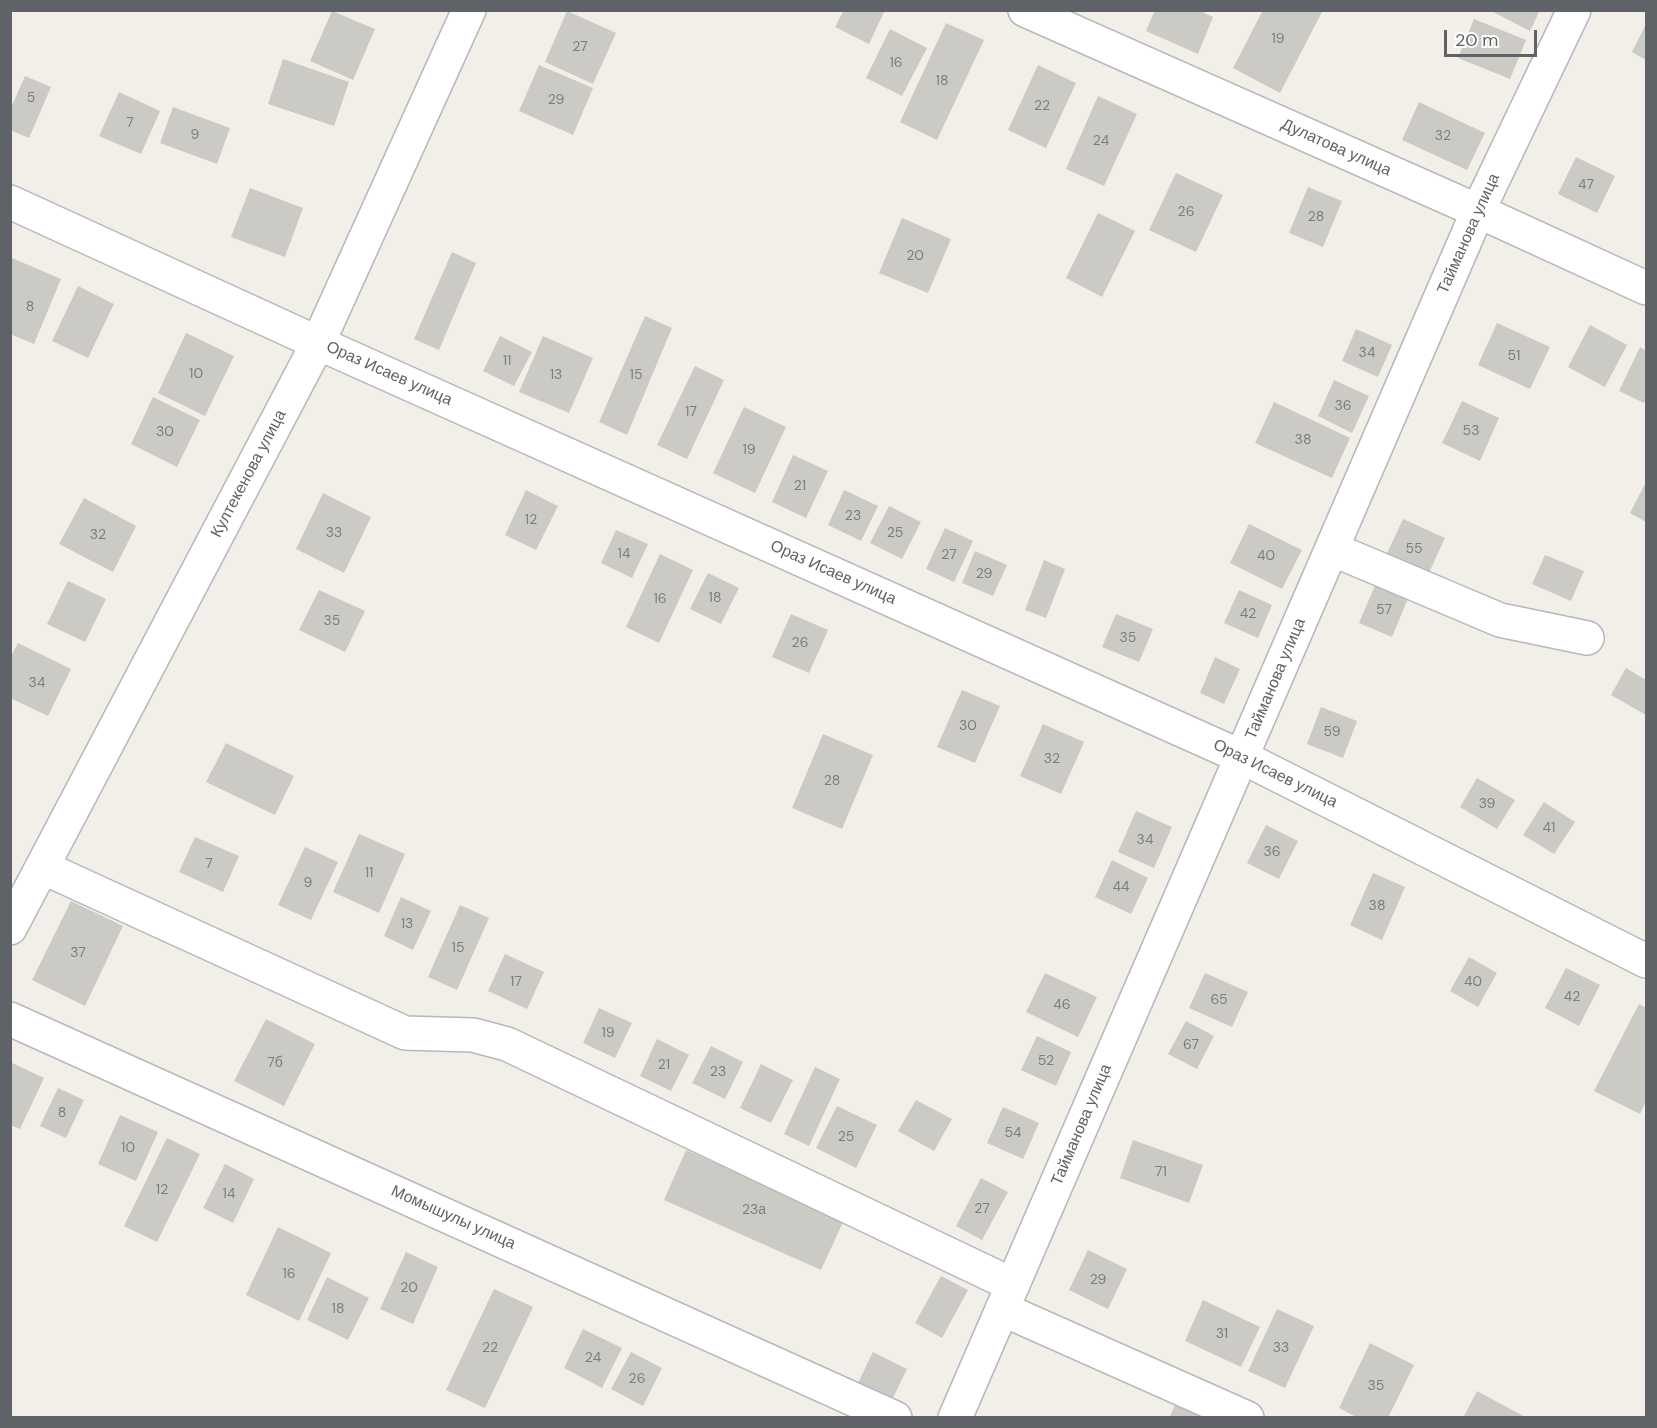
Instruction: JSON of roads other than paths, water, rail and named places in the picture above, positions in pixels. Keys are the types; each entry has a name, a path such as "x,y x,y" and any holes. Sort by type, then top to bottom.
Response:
{"street":[{"name":"Култекенова улица","path":"10,928 318,343 469,10"},
{"name":"Дулатова улица","path":"1025,10 1647,288"},
{"name":"Тайманова улица","path":"955,1418 1478,211 1574,10"},
{"name":"Ораз Исаев улица","path":"10,202 318,343 1242,757 1647,961"},
{"path":"1332,549 1500,620 1587,638"},
{"path":"42,867 405,1033 473,1035 507,1044 1247,1418"},
{"name":"Момышулы улица","path":"10,1018 895,1418"}]}
